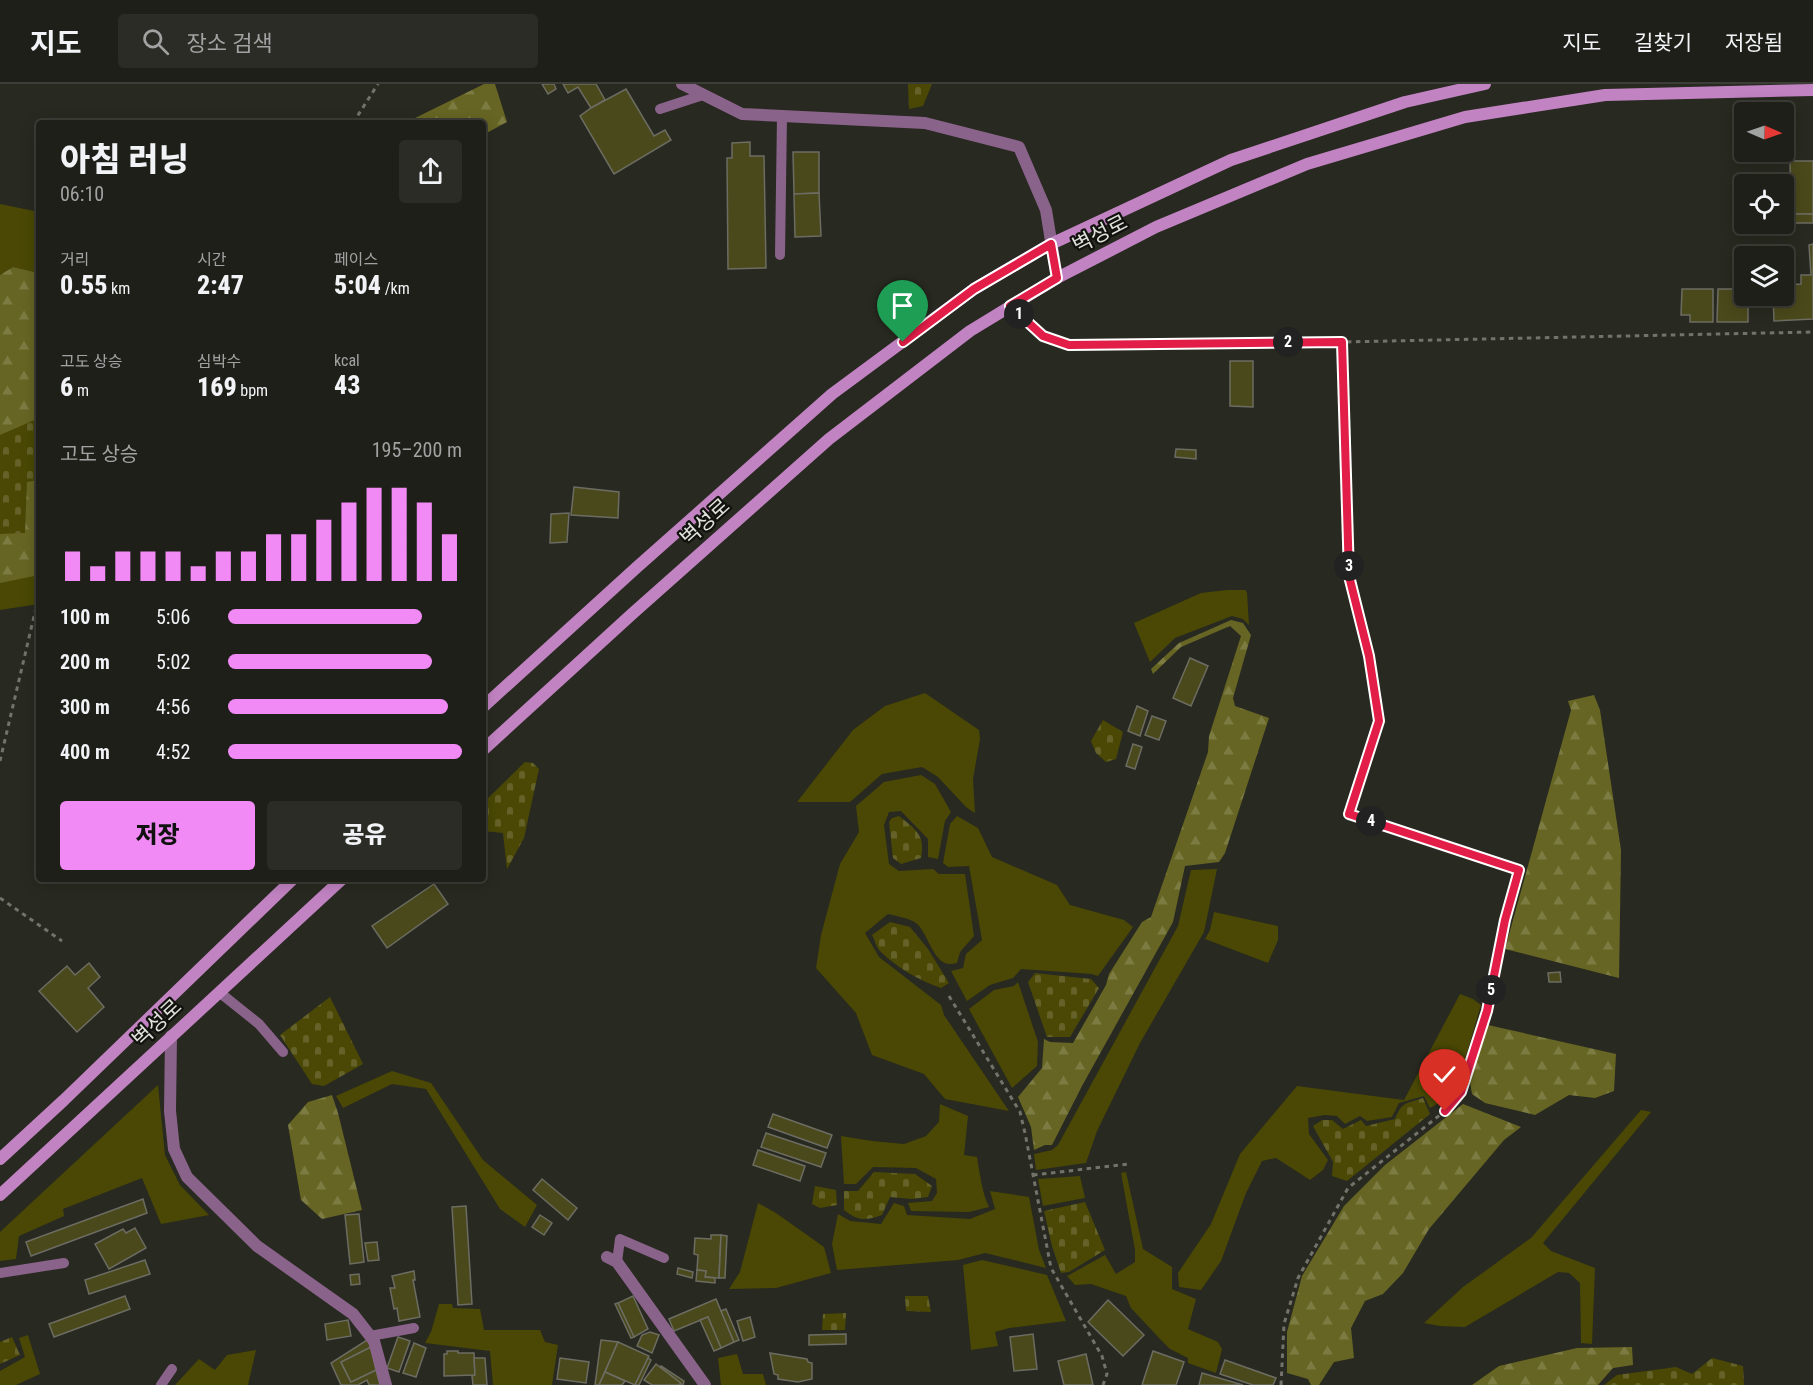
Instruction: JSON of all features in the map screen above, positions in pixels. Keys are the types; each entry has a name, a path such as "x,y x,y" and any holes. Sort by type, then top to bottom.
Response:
{"main road":[{"name":"벽성로","path":"486,704 832,394 974,289 1051,244 1231,160 1405,102 1485,84"},
{"name":"벽성로","path":"486,747 829,439 970,331 1057,278 1156,227 1307,164 1465,117 1605,95 1813,90"},
{"name":"벽성로","path":"0,1159 290,882"},
{"name":"벽성로","path":"0,1195 339,882"}],"street":[{"path":"682,84 742,114 925,123 1019,147 1046,210 1057,278"},
{"path":"171,1036 170,1111 174,1149 187,1177 257,1246 353,1314 374,1341 386,1385"},
{"path":"612,1260 705,1385"}],"lane":[{"path":"660,109 703,94"},
{"path":"780,255 782,116"},
{"path":"219,992 259,1024 283,1052"},
{"path":"612,1260 620,1239 664,1258"},
{"path":"0,1273 64,1263"},
{"path":"370,1336 414,1328"},
{"path":"160,1385 172,1369"}],"path":[{"path":"355,120 378,84"},
{"path":"1010,306 1043,336 1069,345 1813,332"},
{"path":"1281,1385 1284,1324 1298,1278 1348,1188 1445,1111 1461,1092 1487,1011 1505,920 1519,870 1349,814 1379,721 1369,656 1349,576 1342,342"},
{"path":"0,761 36,608"},
{"path":"0,898 62,941"},
{"path":"949,996 1020,1112 1051,1268 1102,1356 1107,1374 1103,1385"},
{"path":"1033,1175 1129,1164"}],"green space":[{"path":"484,84 495,84 507,122 486,133 486,120 411,120"},
{"path":"908,84 932,84 923,106 909,109"},
{"path":"0,204 34,211 36,212 36,272 13,267 0,275"},
{"path":"13,267 36,272 36,576 0,583 0,275"},
{"path":"36,419 36,480 27,482 25,533 0,534 0,435"},
{"path":"36,573 36,604 0,610 0,582"},
{"path":"1227,590 1247,592 1249,625 1243,619 1232,616 1175,638 1150,662 1134,623 1201,593"},
{"path":"1231,620 1243,623 1251,635 1233,698 1235,706 1269,718 1225,853 1219,862 1185,866 1173,922 1052,1145 1045,1145 1034,1150 1031,1127 1018,1097 1042,1068 1044,1039 1050,1042 1073,1043 1106,985 1109,974 1142,922 1151,917 1208,752 1209,736 1241,636 1230,626 1181,647 1153,674 1151,669 1179,643"},
{"path":"925,693 979,730 980,739 973,779 975,813 966,807 938,777 922,767 882,774 850,802 797,802 853,730 885,706"},
{"path":"1594,695 1600,710 1621,850 1619,978 1505,949 1571,710 1568,701"},
{"path":"1103,720 1123,732 1116,759 1106,762 1096,753 1091,741"},
{"path":"525,762 533,763 539,769 524,838 507,869 503,833 486,831 486,800"},
{"path":"921,775 935,784 951,812 945,821 938,859 928,857 928,839 901,811 889,812 884,825 889,864 899,871 933,869 939,874 965,874 974,936 960,952 957,963 949,964 937,957 921,928 910,920 888,914 865,933 879,957 941,1005 944,1015 1009,1111 945,1099 924,1074 872,1055 856,1013 816,968 821,935 840,864 859,832 856,806 884,782"},
{"path":"899,816 918,833 922,844 921,858 901,864 893,858 889,822 892,818"},
{"path":"957,816 978,828 992,857 1057,885 1070,905 1124,920 1133,927 1098,976 1021,969 1013,978 990,985 967,1001 951,971 963,968 966,954 982,940 969,866 948,867 943,863 950,824"},
{"path":"1217,869 1204,932 1140,1043 1097,1131 1086,1163 1036,1170 1034,1154 1052,1150 1058,1145 1178,926 1191,870"},
{"path":"1214,912 1278,926 1278,940 1268,963 1205,939 1210,930"},
{"path":"890,922 910,927 928,949 949,983 941,988 925,982 901,968 877,948 872,935"},
{"path":"1035,973 1091,979 1099,988 1070,1037 1047,1037 1028,982"},
{"path":"1018,982 1038,1042 1037,1066 1012,1088 969,1009 994,990 1014,986"},
{"path":"1460,994 1481,1005 1463,1065 1447,1096 1430,1108 1424,1096 1399,1103 1392,1117 1367,1121 1360,1116 1345,1124 1337,1116 1325,1115 1308,1118 1309,1134 1328,1160 1323,1170 1310,1180 1276,1158 1262,1161 1246,1193 1221,1261 1201,1290 1179,1287 1178,1273 1211,1224 1240,1154 1297,1086 1404,1100"},
{"path":"330,997 363,1064 324,1086 312,1084 280,1035"},
{"path":"1488,1025 1616,1054 1614,1091 1595,1098 1569,1095 1535,1115 1485,1103 1472,1094 1470,1082"},
{"path":"392,1071 431,1083 483,1160 537,1205 525,1227 500,1209 426,1089 392,1084 343,1108 336,1096"},
{"path":"158,1085 165,1155 180,1185 209,1215 161,1224 142,1178 63,1209 64,1216 19,1236 16,1259 0,1261 0,1232"},
{"path":"332,1095 362,1210 322,1219 301,1200 288,1125 308,1102"},
{"path":"1423,1098 1430,1114 1347,1181 1332,1176 1333,1162 1313,1126 1322,1120 1332,1120 1343,1129 1361,1120 1366,1126 1395,1119 1402,1106"},
{"path":"940,1104 968,1116 964,1155 977,1157 983,1190 989,1207 969,1212 911,1211 908,1203 932,1201 937,1193 936,1179 916,1168 873,1167 856,1184 844,1184 841,1136 904,1144 926,1136 939,1122"},
{"path":"1463,1104 1521,1127 1504,1140 1429,1229 1403,1273 1383,1294 1365,1301 1351,1328 1354,1358 1334,1362 1319,1385 1311,1385 1308,1379 1287,1373 1287,1332 1302,1276 1344,1206 1385,1165"},
{"path":"1641,1110 1651,1112 1543,1243 1551,1251 1595,1268 1592,1344 1581,1343 1580,1283 1569,1273 1558,1272 1465,1327 1424,1323 1463,1287 1531,1238"},
{"path":"874,1172 915,1174 932,1186 928,1197 912,1199 890,1197 882,1215 866,1219 853,1216 844,1210 844,1191 858,1191"},
{"path":"1126,1172 1143,1249 1172,1267 1172,1289 1196,1299 1188,1329 1218,1342 1222,1349 1216,1373 1188,1363 1188,1358 1170,1349 1131,1308 1126,1296 1091,1284 1075,1285 1067,1276 1105,1255 1116,1274 1135,1262 1135,1250 1121,1173"},
{"path":"1080,1176 1085,1198 1043,1206 1038,1179"},
{"path":"815,1186 836,1190 837,1205 820,1208 812,1204"},
{"path":"990,1191 1029,1197 1039,1250 1046,1268 985,1253 958,1260 837,1270 832,1244 838,1214 850,1221 881,1224 894,1203 904,1206 907,1215 970,1219 995,1209"},
{"path":"1085,1202 1105,1250 1069,1272 1061,1273 1044,1211"},
{"path":"758,1203 824,1247 831,1273 776,1288 729,1289 740,1272"},
{"path":"982,1260 1047,1275 1066,1321 1009,1328 995,1332 998,1346 971,1350 963,1265"},
{"path":"905,1296 928,1296 931,1312 906,1311"},
{"path":"439,1304 452,1304 453,1308 480,1309 484,1330 540,1330 545,1342 558,1345 552,1385 493,1385 490,1351 425,1343 431,1332"},
{"path":"846,1313 845,1330 822,1330 823,1314"},
{"path":"28,1335 40,1374 16,1385 0,1385 0,1371 25,1357 19,1338"},
{"path":"12,1337 20,1355 0,1364 0,1342"},
{"path":"1632,1347 1633,1365 1613,1368 1598,1385 1472,1385 1499,1366 1577,1348"},
{"path":"256,1350 248,1385 175,1385 199,1359 215,1370 227,1355"},
{"path":"737,1354 743,1374 763,1374 766,1385 721,1385 718,1358"},
{"path":"1712,1358 1743,1366 1744,1385 1604,1385 1617,1375 1676,1367 1692,1374"}],"building":[{"path":"542,84 554,84 556,89 548,94"},
{"path":"563,84 596,84 605,100 591,108 578,87 568,93"},
{"path":"626,89 654,136 665,130 671,140 614,174 580,116"},
{"path":"750,142 750,156 764,156 766,268 728,269 727,158 732,158 732,143"},
{"path":"793,152 819,152 819,193 794,194"},
{"path":"1813,161 1813,214 1794,214 1794,174 1790,174 1790,162"},
{"path":"819,193 821,236 795,237 794,194"},
{"path":"1794,214 1813,214 1813,223 1794,223"},
{"path":"1813,244 1813,319 1774,321 1773,306 1794,306 1794,284 1801,284 1801,275 1811,275 1809,245"},
{"path":"1682,289 1713,289 1713,322 1690,322 1690,315 1681,315"},
{"path":"1718,289 1734,289 1734,306 1748,306 1748,322 1717,322"},
{"path":"1230,361 1253,361 1253,407 1230,406"},
{"path":"1176,449 1196,450 1196,459 1175,457"},
{"path":"574,487 619,492 618,518 571,515"},
{"path":"569,513 567,542 550,543 551,514"},
{"path":"1190,658 1208,666 1191,706 1173,698"},
{"path":"1137,706 1148,711 1140,736 1128,731"},
{"path":"1152,716 1166,721 1159,740 1145,735"},
{"path":"1133,744 1142,747 1135,769 1126,766"},
{"path":"434,884 448,904 387,948 372,926"},
{"path":"89,963 100,977 88,988 104,1007 77,1032 39,991 67,966 75,975"},
{"path":"1560,972 1561,982 1549,982 1548,973"},
{"path":"773,1114 832,1135 827,1148 768,1127"},
{"path":"766,1133 826,1153 821,1167 761,1147"},
{"path":"758,1150 805,1166 800,1181 753,1165"},
{"path":"542,1179 577,1208 568,1220 533,1190"},
{"path":"143,1199 147,1213 31,1256 26,1242"},
{"path":"466,1206 472,1304 458,1305 452,1207"},
{"path":"359,1214 364,1262 350,1264 345,1215"},
{"path":"540,1215 552,1223 544,1235 532,1227"},
{"path":"135,1228 146,1248 109,1269 95,1244 123,1229 126,1233"},
{"path":"711,1235 721,1235 719,1278 705,1277 706,1271 697,1270 698,1255 694,1254 695,1238 711,1239"},
{"path":"721,1235 727,1236 725,1278 719,1278"},
{"path":"377,1242 379,1260 368,1261 365,1243"},
{"path":"145,1260 150,1274 89,1294 85,1280"},
{"path":"678,1268 693,1272 692,1278 677,1274"},
{"path":"697,1270 706,1271 705,1277 715,1278 715,1283 696,1281"},
{"path":"414,1271 415,1280 413,1280 420,1317 399,1321 390,1288 395,1288 392,1276"},
{"path":"359,1274 360,1284 351,1285 350,1275"},
{"path":"125,1296 130,1309 54,1337 49,1324"},
{"path":"633,1296 648,1329 634,1337 618,1303"},
{"path":"716,1299 734,1342 721,1348 708,1317 674,1331 669,1319"},
{"path":"1108,1300 1144,1335 1123,1356 1088,1322"},
{"path":"618,1303 634,1337 631,1338 615,1304"},
{"path":"726,1309 739,1340 734,1342 721,1311"},
{"path":"708,1317 721,1348 714,1351 700,1320"},
{"path":"750,1317 755,1337 743,1341 737,1321"},
{"path":"348,1320 351,1336 327,1340 325,1324"},
{"path":"650,1332 659,1335 652,1353 637,1346 642,1335"},
{"path":"846,1334 846,1344 809,1345 809,1335"},
{"path":"1033,1334 1037,1369 1014,1371 1010,1337"},
{"path":"398,1337 410,1341 399,1372 387,1368"},
{"path":"367,1340 371,1347 341,1362 351,1382 376,1370 380,1385 369,1385 367,1380 358,1385 341,1385 331,1363"},
{"path":"601,1340 618,1342 599,1385 595,1385"},
{"path":"618,1342 649,1356 635,1385 605,1372"},
{"path":"414,1343 426,1348 416,1377 403,1373"},
{"path":"371,1347 376,1370 351,1382 341,1362"},
{"path":"447,1351 474,1353 475,1375 444,1376 444,1354 447,1354"},
{"path":"1153,1351 1184,1362 1176,1385 1142,1385"},
{"path":"770,1353 807,1359 812,1363 812,1379 798,1382 778,1379 778,1375 774,1374"},
{"path":"1086,1354 1093,1385 1064,1385 1058,1361"},
{"path":"474,1358 485,1358 487,1385 473,1385"},
{"path":"560,1358 589,1362 586,1383 557,1379"},
{"path":"648,1358 651,1360 639,1385 635,1385"},
{"path":"1225,1360 1276,1378 1273,1385 1253,1385 1220,1374"},
{"path":"656,1364 681,1383 679,1385 652,1385 644,1380"},
{"path":"661,1366 684,1381 683,1385 679,1385 681,1383"},
{"path":"605,1372 625,1381 622,1385 599,1385"},
{"path":"1202,1373 1243,1385 1199,1385"}],"route":[{"path":"903,342 974,289 1051,244 1057,278 1010,306 1043,336 1069,345 1342,342 1349,576 1369,656 1379,721 1349,814 1519,870 1505,920 1487,1011 1461,1092 1445,1111"}]}
